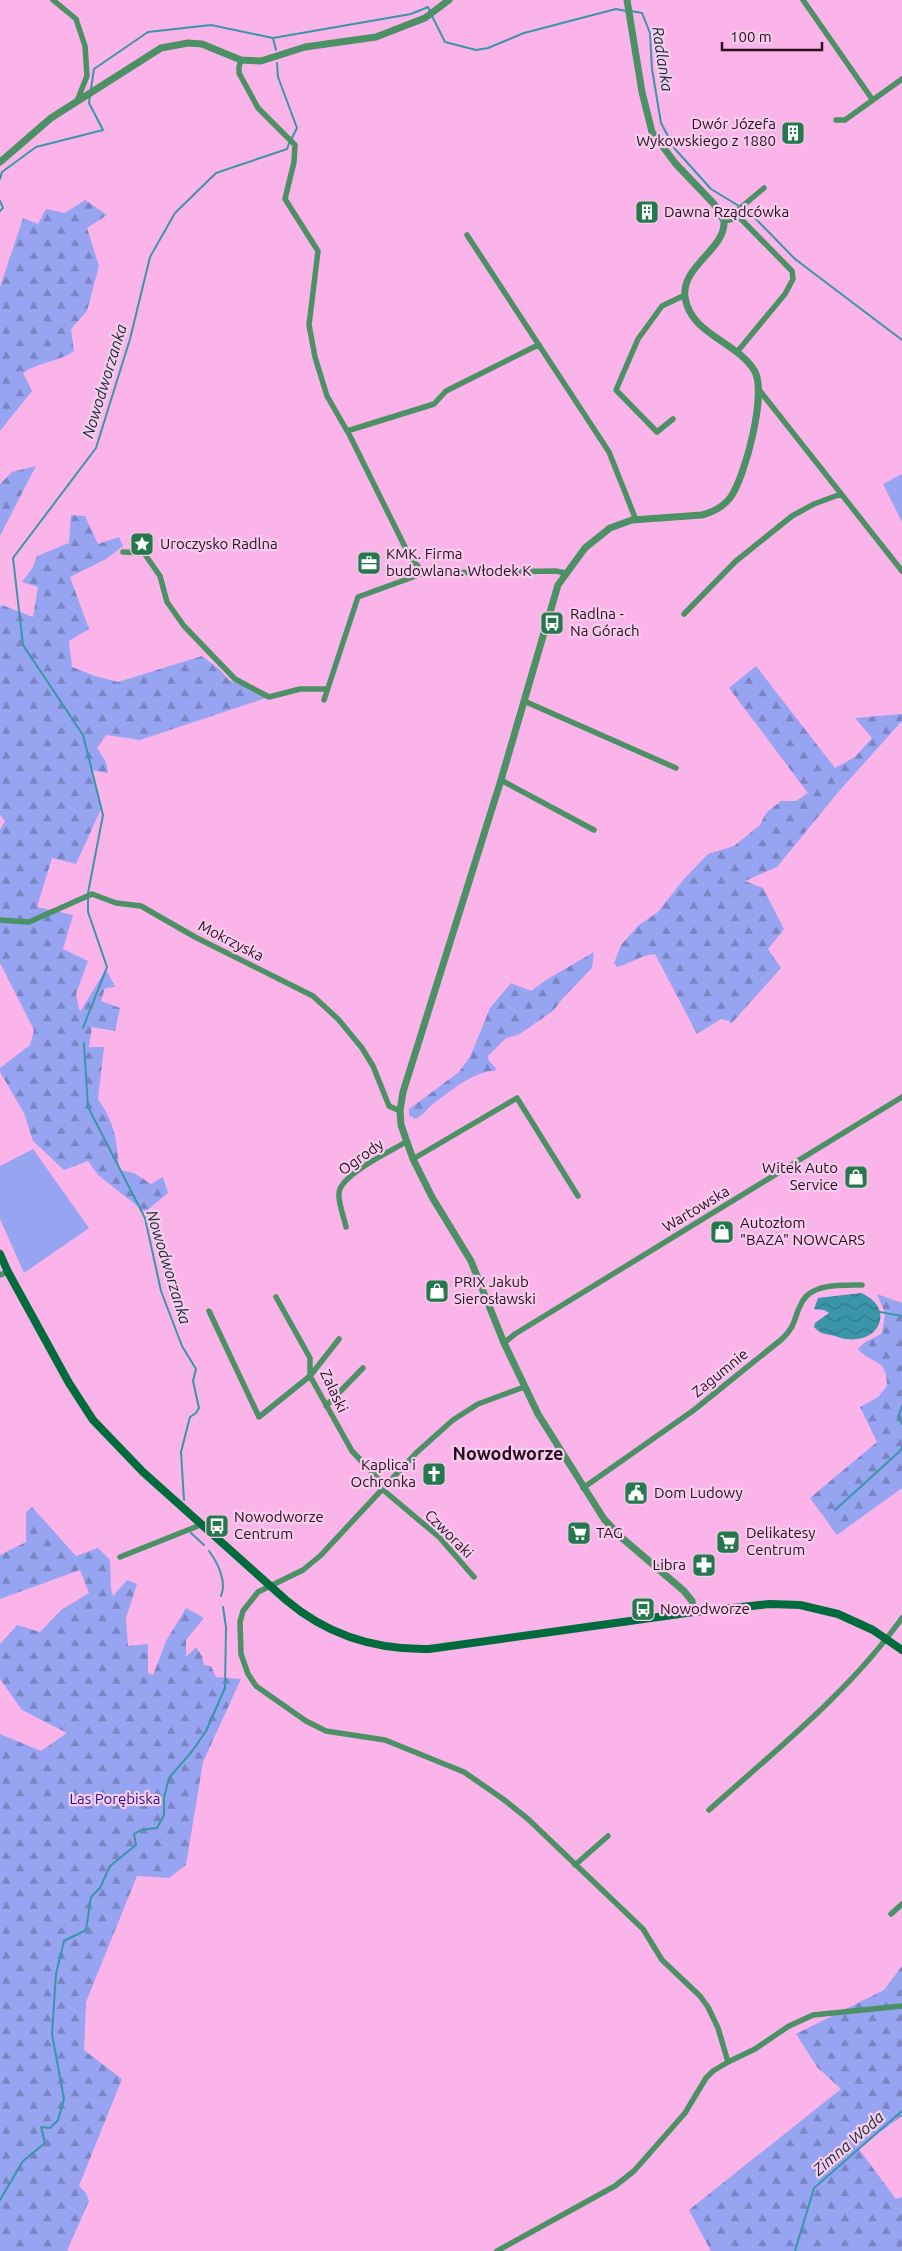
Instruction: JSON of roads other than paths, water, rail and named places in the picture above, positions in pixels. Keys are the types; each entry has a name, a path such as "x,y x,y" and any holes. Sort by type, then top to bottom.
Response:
{"main road":[{"path":"0,1254 4,1274 93,1420 143,1472 204,1524 299,1611 320,1624 350,1637 392,1648 446,1648 694,1612 745,1606 790,1604 810,1606 856,1621 902,1650"}],"street":[{"path":"53,0 76,20 85,46 87,76 77,101"},
{"path":"0,162 44,124 84,96 161,48 188,43 202,44 241,60 261,62 305,47 376,36 427,16 449,0"},
{"path":"803,0 872,99"},
{"path":"628,2 642,92 652,132 675,163 714,204 724,221 721,236 688,279 685,295 688,307 698,324 737,352 754,369 760,391 757,412 738,483 727,502 702,515 620,523 597,537 585,548 558,585 501,780 403,1092 400,1111 401,1125 413,1159 432,1196 471,1261 504,1343 524,1387 543,1421 604,1519 622,1538 684,1591 692,1601 694,1612"},
{"path":"241,60 239,66 240,73 258,108 295,146 294,162 285,199 318,251 309,325 315,357 327,396 347,431 410,557 424,573"},
{"path":"836,120 845,120 902,79"},
{"path":"724,221 764,188"},
{"path":"724,221 740,218 792,271 793,279 785,294 737,352"},
{"path":"466,235 609,452 636,520"},
{"path":"673,419 657,432 616,390 638,339 662,306 685,295"},
{"path":"347,431 434,404 446,391 538,344"},
{"path":"760,391 902,571"},
{"path":"684,614 736,561 792,516 814,504 841,494"},
{"path":"123,552 144,553 160,576 167,602 184,626 235,679 269,697 300,688 327,689"},
{"path":"324,700 358,597 424,573 556,571 565,573"},
{"path":"524,701 676,768"},
{"path":"501,780 594,830"},
{"name":"Mokrzyska","path":"0,920 29,922 92,894 116,904 140,906 195,937 313,996 338,1019 362,1048 373,1066 390,1106 400,1111"},
{"name":"Wartowska","path":"504,1343 531,1324 902,1097"},
{"path":"413,1159 518,1098 578,1196"},
{"name":"Ogrody","path":"346,1227 339,1194 342,1184 368,1164 406,1142"},
{"name":"Zagumnie","path":"583,1488 694,1410 782,1339 792,1329 802,1302 810,1294 819,1289 841,1285 862,1285"},
{"name":"Zalaski","path":"276,1297 310,1358 310,1376 352,1452 384,1488"},
{"path":"209,1311 259,1416 310,1376 339,1339"},
{"path":"326,1406 363,1368"},
{"path":"524,1387 464,1411 416,1453 320,1556 303,1570 258,1592 248,1603 240,1622 241,1654 244,1666 256,1686 306,1721 326,1731 385,1740 464,1772 487,1787 528,1819 643,1929 662,1960 700,1996 714,2017 728,2062"},
{"name":"Czworaki","path":"384,1488 438,1537 474,1578"},
{"path":"120,1557 204,1524"},
{"path":"709,1810 859,1672 902,1618"},
{"path":"576,1865 608,1836"},
{"path":"892,1914 902,1904"},
{"path":"497,2251 615,2186 634,2171 684,2112 713,2070 755,2049 789,2026 813,2015 902,2006"}],"water":[{"path":"861,1293 872,1299 878,1307 880,1315 879,1323 875,1330 868,1336 858,1339 845,1339 823,1333 814,1327 815,1323 829,1313 824,1310 814,1309 818,1298"}],"waterway":[{"path":"91,89 94,69 148,32 211,25 273,38 411,14 428,7 430,11"},
{"name":"Radlanka","path":"432,16 445,42 476,50 488,48 524,33 616,9 626,11"},
{"name":"Radlanka","path":"631,11 642,13 650,33 652,69 661,123 675,149 711,189 739,206"},
{"path":"273,38 276,50"},
{"name":"Nowodworzanka","path":"277,63 278,77 297,128 292,138"},
{"name":"Radlanka","path":"0,179 2,172 36,147 103,130 89,103 90,96"},
{"name":"Nowodworzanka","path":"88,893 103,815 83,735 23,645 13,558 96,448 130,339 150,257 175,213 216,173 287,149 289,143"},
{"name":"Radlanka","path":"0,201 3,208 0,211"},
{"name":"Radlanka","path":"743,208 795,259 902,340"},
{"name":"Nowodworzanka","path":"83,1028 107,967 88,912 88,899"},
{"name":"Nowodworzanka","path":"84,1043 88,1107 145,1218 161,1291 182,1346 196,1369 193,1381 199,1408 190,1417 181,1452 184,1500"},
{"path":"880,1312 902,1316"},
{"path":"902,1406 898,1417 902,1424"},
{"path":"835,1510 900,1451 902,1447"},
{"name":"Nowodworzanka","path":"191,1533 204,1545"},
{"name":"Nowodworzanka","path":"209,1551 221,1573 223,1585 221,1596"},
{"name":"Nowodworzanka","path":"0,2200 23,2161 45,2143 41,2127 50,2128 58,2120 64,2099 52,2034 56,1974 64,1941 86,1930 91,1897 100,1888 110,1866 136,1845 134,1834 141,1830 157,1828 164,1815 164,1798 169,1778 193,1750 206,1731 225,1688 226,1627 223,1607"},
{"name":"Zimna Woda","path":"795,2251 814,2188 902,2111"}],"place":[{"name":"Dwór Józefa Wykowskiego z 1880","path":"793,133"},
{"name":"Dawna Rządcówka","path":"647,212"},
{"name":"Uroczysko Radlna","path":"142,544"},
{"name":"KMK. Firma budowlana. Włodek K","path":"369,563"},
{"name":"Radlna - Na Górach","path":"552,623"},
{"name":"Witek Auto Service","path":"856,1177"},
{"name":"Autozłom \"BAZA\" NOWCARS","path":"722,1232"},
{"name":"PRIX Jakub Sierosławski","path":"437,1291"},
{"name":"Kaplica i Ochronka","path":"434,1474"},
{"name":"Dom Ludowy","path":"636,1493"},
{"name":"Nowodworze Centrum","path":"217,1526"},
{"name":"TAG","path":"579,1533"},
{"name":"Delikatesy Centrum","path":"728,1542"},
{"name":"Libra","path":"704,1565"},
{"name":"Nowodworze","path":"643,1609"}],"district":[{"name":"Nowodworze","path":"508,1454"}],"park label":[{"name":"Las Porębiska","path":"115,1799"}]}
